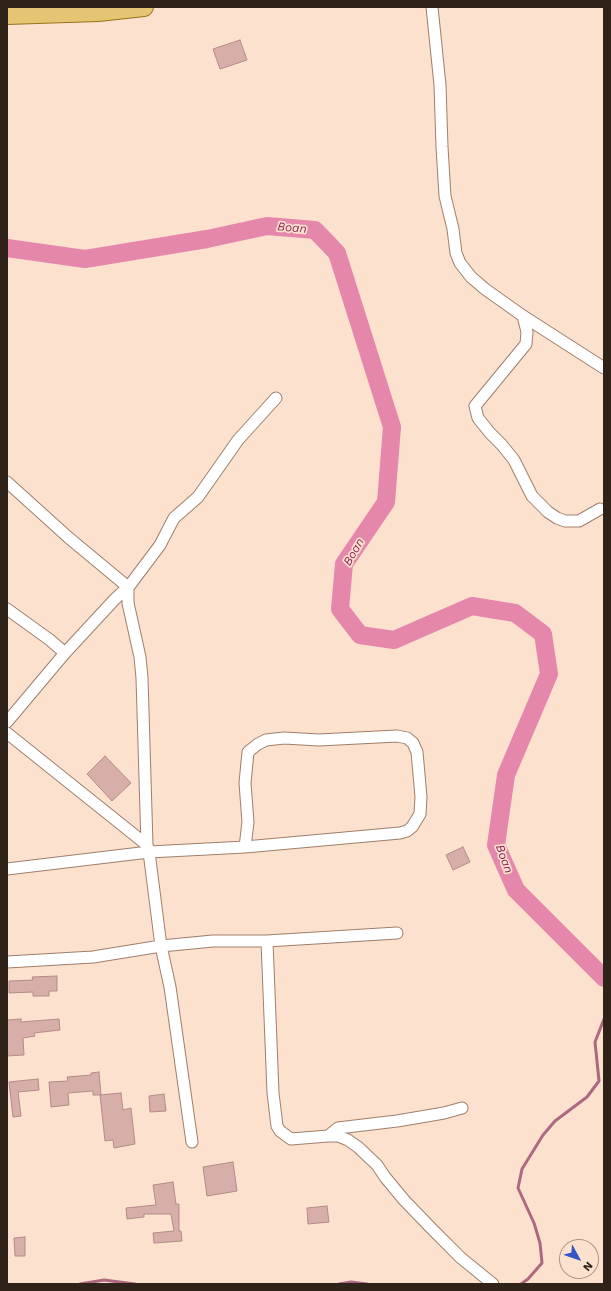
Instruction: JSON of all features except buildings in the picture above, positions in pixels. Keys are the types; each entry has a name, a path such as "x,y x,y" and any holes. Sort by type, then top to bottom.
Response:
{"main road":[{"path":"7,15 98,12 144,7"}],"street":[{"path":"432,7 440,85 442,160 445,196 453,229 456,253 460,263 471,277 485,289 604,368"},
{"path":"524,316 528,332 526,344 475,406 478,418 514,460 532,496 548,512 565,521 579,521 600,509"},
{"path":"7,722 65,653 128,586 160,545 174,518 198,497 238,440 276,398"},
{"path":"7,482 69,538 128,586"},
{"path":"128,586 128,603 140,657 142,678 148,848 161,946 170,987 192,1142"},
{"path":"7,609 50,640 65,653"},
{"path":"7,733 148,848"},
{"path":"7,869 148,848 245,847 400,834 412,827 420,814 421,797 417,752 413,743 407,738 397,736 319,740 284,738 266,740 254,747 248,752 245,783 248,822 245,847"},
{"path":"7,962 93,957 161,946 213,941 267,941 397,933"},
{"path":"267,941 273,1092 277,1126 280,1131 291,1139 338,1136 348,1140 358,1147 377,1165 404,1200 432,1229 461,1258 493,1284"},
{"path":"328,1136 338,1128 397,1121 444,1113 462,1108"}],"waterway":[{"name":"Boan","path":"7,248 85,259 207,239 267,226 315,230 337,253 392,427 386,502 344,564 340,609 360,635 394,640 472,606 515,613 543,634 549,674 506,775 496,845 516,890 604,978"},
{"path":"521,1284 528,1279 542,1263 540,1243 534,1223 518,1188 522,1169 543,1135 555,1121 587,1097 599,1081 595,1042 604,1019"},
{"path":"80,1284 104,1280 135,1284"},
{"path":"339,1284 351,1282 367,1284"}]}
